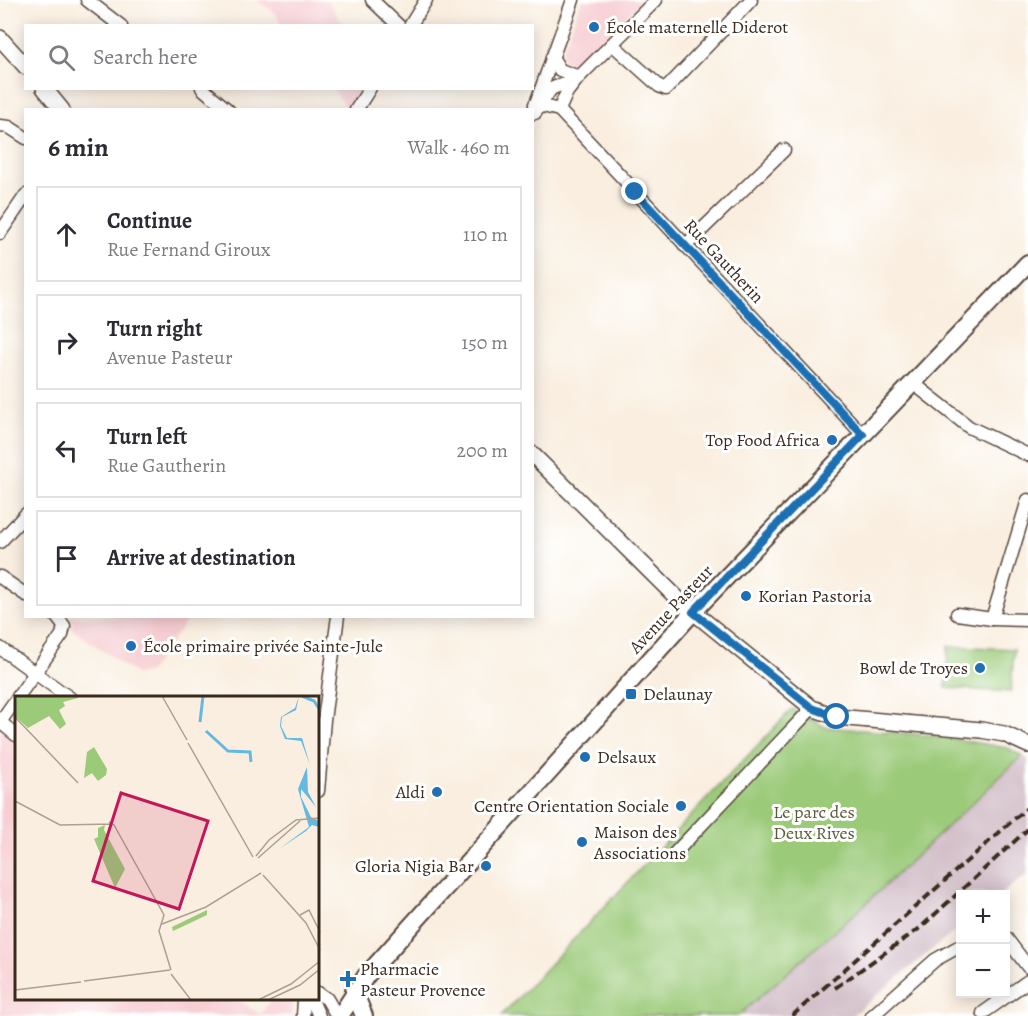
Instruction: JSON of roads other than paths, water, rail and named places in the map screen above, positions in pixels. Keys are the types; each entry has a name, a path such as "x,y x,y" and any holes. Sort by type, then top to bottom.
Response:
{"main road":[{"name":"Avenue Pasteur","path":"338,1016 354,991 693,612 1028,262"},
{"path":"354,991 364,1016"}],"street":[{"path":"87,0 118,24"},
{"path":"372,0 397,24"},
{"path":"411,24 426,0"},
{"path":"536,111 552,57 573,0"},
{"path":"559,110 567,92 579,76 613,45 656,0"},
{"path":"613,45 659,86 666,89 751,0"},
{"path":"0,38 24,65"},
{"path":"552,57 560,70 579,76"},
{"path":"536,111 551,89 579,76"},
{"path":"46,90 60,108"},
{"path":"204,90 226,108"},
{"path":"357,108 369,90"},
{"name":"Rue Gautherin","path":"536,111 559,110 863,435"},
{"path":"0,126 9,127 24,137"},
{"path":"685,246 784,150"},
{"path":"0,233 24,198"},
{"path":"912,383 969,427 1028,455"},
{"path":"534,456 693,612 812,708 837,717 981,730 1004,734 1028,745"},
{"path":"992,619 1028,500"},
{"path":"0,542 24,516"},
{"path":"0,577 24,594"},
{"path":"957,614 992,619 1028,620"},
{"path":"18,696 62,634 63,626 57,618"},
{"path":"320,767 324,720 339,618"},
{"path":"0,648 67,696"},
{"path":"15,700 0,722 15,734"},
{"path":"675,853 812,708"},
{"path":"1010,944 1028,968"},
{"path":"872,1016 935,960 956,948"},
{"path":"984,1013 1028,981"},
{"path":"320,994 327,999 338,1016"},
{"path":"303,1016 304,1001"},
{"path":"313,1001 319,1016"}],"railway":[{"path":"792,1016 1028,807"},
{"path":"835,988 920,928 1028,829"}],"place":[{"name":"École maternelle Diderot","path":"594,27"},
{"name":"Top Food Africa","path":"832,440"},
{"name":"Korian Pastoria","path":"746,596"},
{"name":"École primaire privée Sainte-Jule","path":"131,646"},
{"name":"Bowl de Troyes","path":"980,668"},
{"name":"Delaunay","path":"631,694"},
{"name":"Delsaux","path":"585,757"},
{"name":"Aldi","path":"437,792"},
{"name":"Centre Orientation Sociale","path":"681,806"},
{"name":"Maison des Associations","path":"582,842"},
{"name":"Gloria Nigia Bar","path":"486,866"},
{"name":"Pharmacie Pasteur Provence","path":"348,979"}],"park label":[{"name":"Le parc des Deux Rives","path":"814,822"}]}
